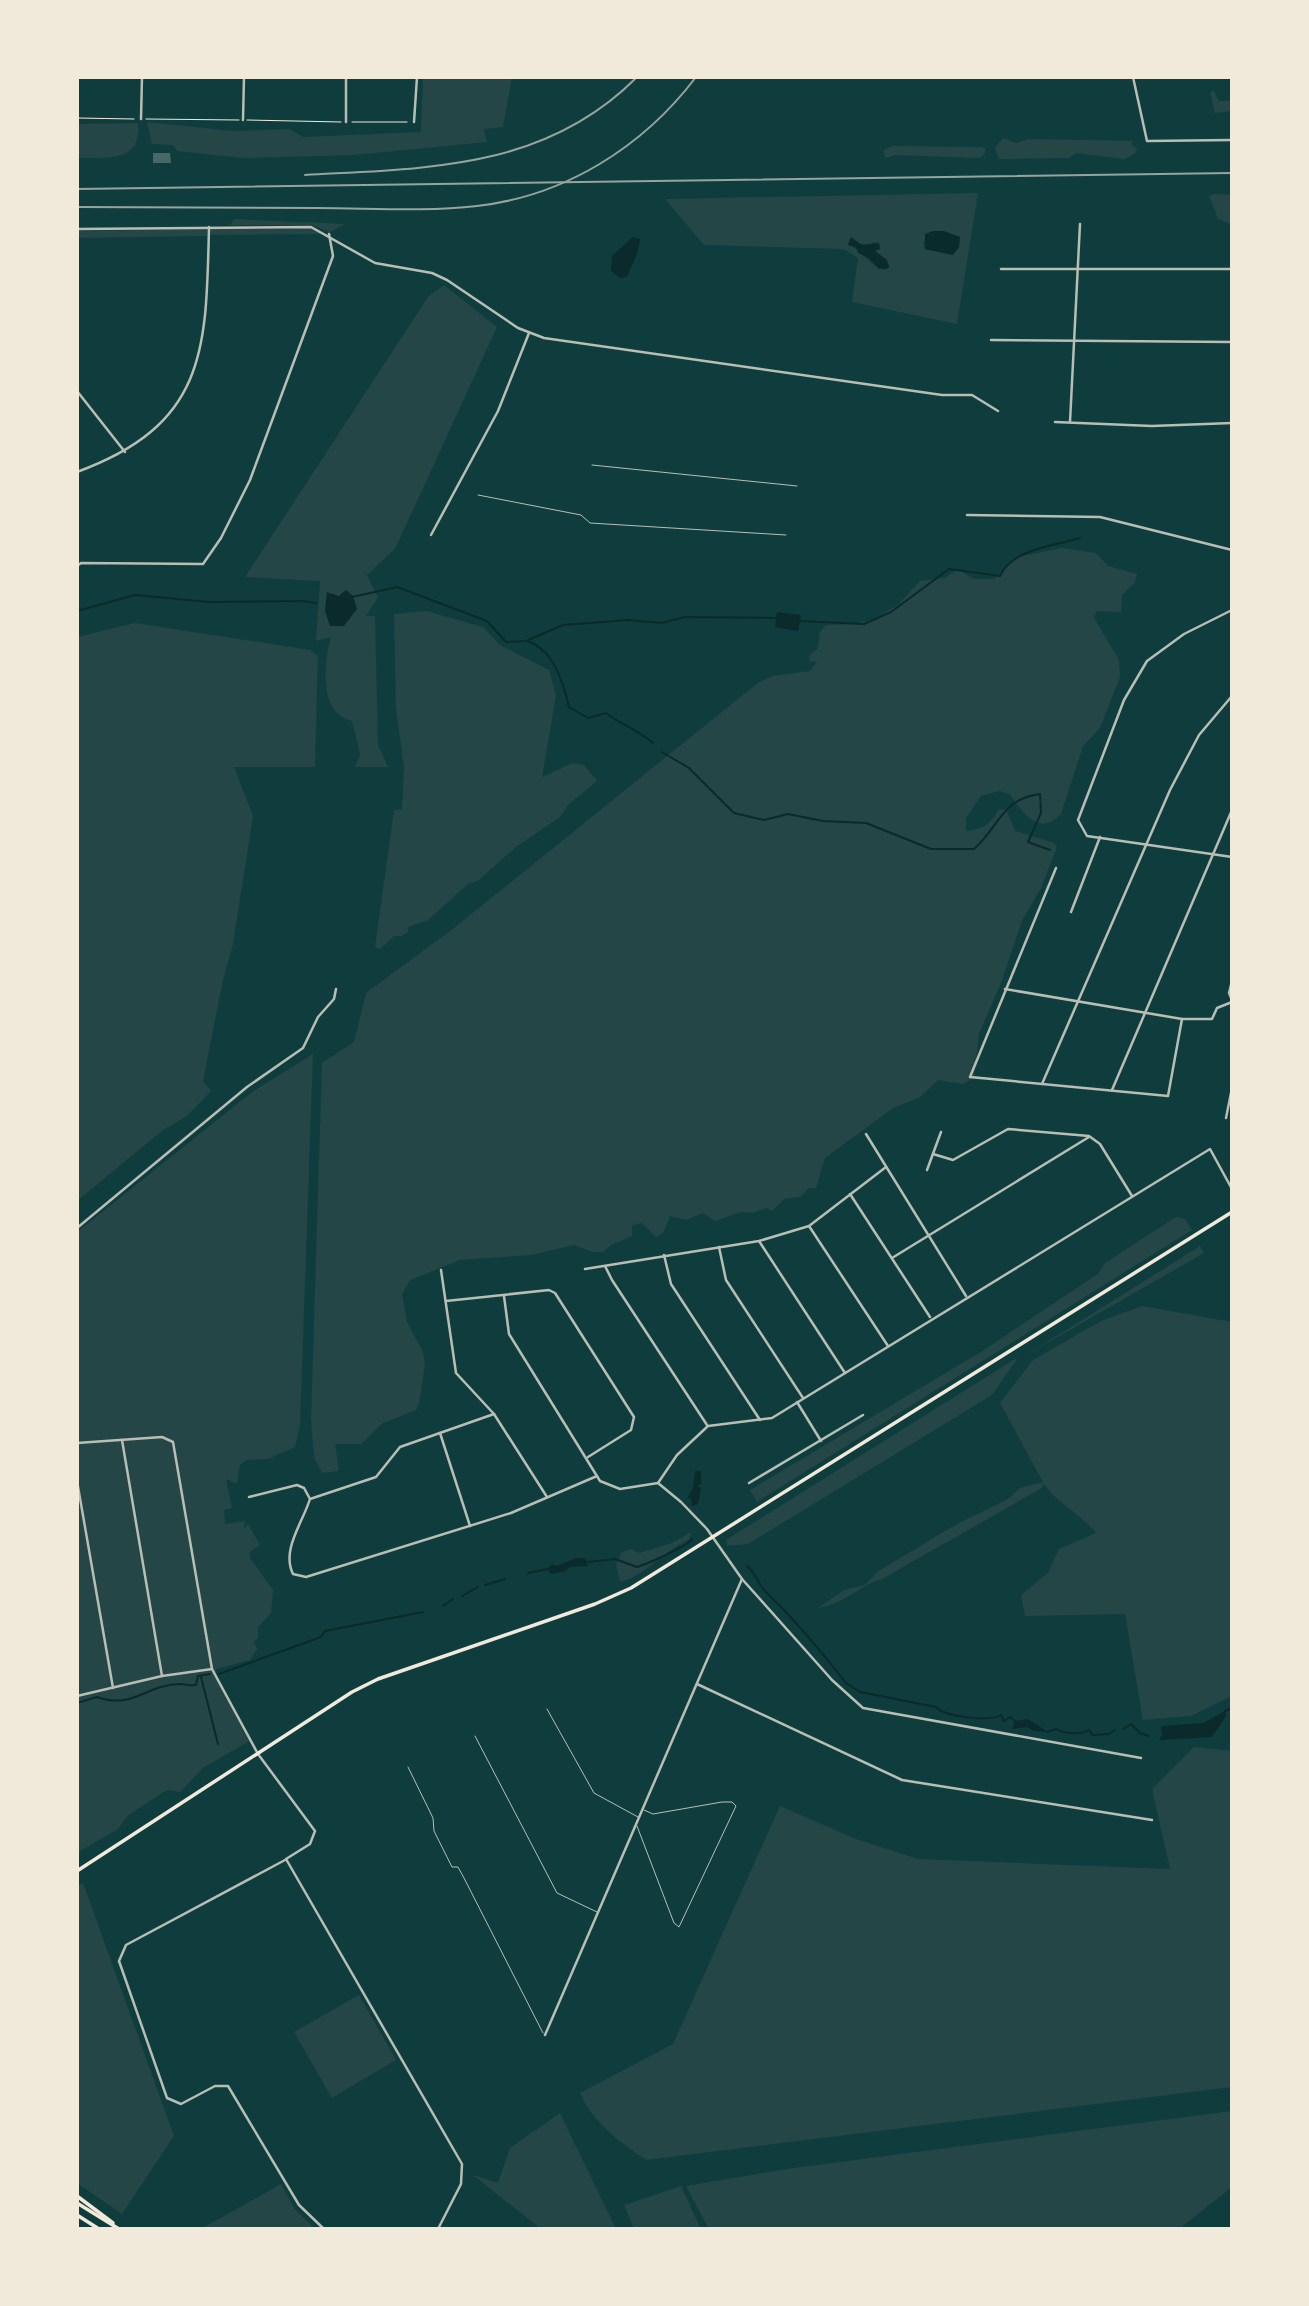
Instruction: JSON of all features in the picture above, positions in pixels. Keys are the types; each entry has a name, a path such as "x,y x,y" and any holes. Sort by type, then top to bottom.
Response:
{"main road":[{"path":"78,1870 352,1692 378,1679 611,1598 1232,1212"},
{"path":"77,2196 120,2229"},
{"path":"77,2203 120,2229"},
{"path":"77,2215 99,2229"}],"street":[{"path":"141,119 142,77"},
{"path":"243,120 244,77"},
{"path":"346,77 346,122"},
{"path":"414,122 417,77"},
{"path":"1133,77 1147,141 1232,140"},
{"path":"1070,422 1080,224"},
{"path":"77,472 125,452 173,409 197,366 207,314 209,227"},
{"path":"77,229 311,227 329,234 375,262 432,274 447,280 474,301 529,333 572,344 816,375 951,396 972,396 998,411"},
{"path":"77,566 81,562 202,564 222,538 250,480 332,256 329,234"},
{"path":"1000,269 1232,269"},
{"path":"431,535 498,411 529,333"},
{"path":"991,340 1074,343 1232,342"},
{"path":"77,391 125,452"},
{"path":"1055,422 1152,426 1232,423"},
{"path":"967,515 1100,517 1232,550"},
{"path":"1232,610 1184,634 1147,661 1124,700 1078,815 1083,833 1232,858"},
{"path":"1041,1085 1170,790 1199,735 1232,696"},
{"path":"1112,1090 1232,810"},
{"path":"1071,912 1100,837"},
{"path":"1056,868 970,1077 1168,1096 1182,1019"},
{"path":"1004,989 1182,1019 1212,1019 1217,1008 1232,1001 1229,993 1232,981"},
{"path":"77,1228 247,1087 303,1048 318,1017 334,999 336,989"},
{"path":"1226,1118 1232,1088"},
{"path":"933,1154 953,1160 1009,1129 1089,1136 1100,1144 1132,1196"},
{"path":"927,1170 941,1132"},
{"path":"866,1134 966,1296"},
{"path":"892,1258 1089,1136"},
{"path":"504,1296 509,1334 588,1457 597,1476 608,1486 620,1489 658,1483 677,1455 708,1426 772,1418 966,1296 976,1294 1210,1149 1232,1189"},
{"path":"585,1269 759,1241 809,1226 886,1167"},
{"path":"850,1194 931,1318"},
{"path":"809,1226 888,1346"},
{"path":"759,1241 845,1373"},
{"path":"719,1246 726,1280 803,1398"},
{"path":"664,1255 671,1284 760,1420"},
{"path":"605,1266 708,1426"},
{"path":"441,1269 456,1373 494,1414 547,1497"},
{"path":"446,1301 548,1290 555,1293 634,1417 631,1430 588,1457"},
{"path":"797,1402 821,1441"},
{"path":"494,1414 400,1447 376,1477 310,1499 297,1528 289,1560 293,1574 303,1578 511,1513 597,1476"},
{"path":"749,1483 863,1415"},
{"path":"440,1433 470,1526"},
{"path":"77,1443 170,1438 212,1669 258,1754 315,1831 310,1844 286,1859 126,1945 119,1961 167,2098 181,2104 215,2086 228,2086 299,2205 324,2229"},
{"path":"122,1440 162,1676"},
{"path":"77,1482 113,1688"},
{"path":"658,1483 681,1502 712,1537 742,1579 832,1680 863,1708 1141,1758"},
{"path":"248,1497 297,1485 304,1488 310,1499"},
{"path":"545,2035 742,1579"},
{"path":"77,1696 162,1676 212,1669"},
{"path":"696,1683 902,1780 1152,1820"},
{"path":"286,1859 462,2164 461,2184 438,2229"}],"lane":[{"path":"592,465 797,486"},
{"path":"478,495 582,515 590,523 786,535"},
{"path":"547,1709 594,1793 640,1819"},
{"path":"475,1736 557,1893 599,1913"},
{"path":"408,1768 433,1818 434,1831 446,1859 452,1867 458,1867 545,2035"},
{"path":"637,1826 674,1923 679,1927 736,1806 732,1802 722,1802 653,1814 643,1810"}],"shaded area":[{"path":"423,77 512,77 503,127 484,129 487,142 354,155 242,158 177,151 173,145 152,144 147,122 233,131 289,129 303,137 421,132"},
{"path":"1214,91 1219,101 1232,101 1232,111 1215,113 1210,92"},
{"path":"138,123 138,136 128,152 110,157 77,158 77,124"},
{"path":"1003,138 1016,143 1029,139 1134,141 1131,144 1137,149 1135,154 1124,159 1076,153 1069,158 999,159 995,148"},
{"path":"892,146 981,147 985,148 985,153 980,158 895,155 885,158 884,150"},
{"path":"978,193 957,324 852,302 858,258 844,249 704,245 665,199","holes":["933,231 953,235 959,247 953,255 925,249 923,242","849,241 871,246 873,242 879,243 880,249 874,250 890,266 886,270 876,266 848,245"]},
{"path":"1232,195 1232,225 1218,219 1209,196"},
{"path":"234,219 345,224 330,232 312,225 230,225"},
{"path":"311,228 325,234 211,235 210,229"},
{"path":"207,229 207,236 77,238 77,231"},
{"path":"944,231 960,237 959,247 953,255 925,249 925,234"},
{"path":"633,237 640,239 638,250 627,277 620,278 611,271 612,256"},
{"path":"851,237 862,245 879,243 880,249 875,251 887,260 889,268 879,269 869,258 858,253 856,247 848,245"},
{"path":"444,285 497,327 395,549 367,575 378,597 366,616 375,616 378,745 388,767 355,767 360,754 352,721 333,708 326,686 331,637 316,641 320,581 245,577 428,297"},
{"path":"1062,548 1096,553 1108,566 1137,574 1135,582 1122,595 1121,612 1097,611 1094,618 1119,660 1120,677 1100,728 1083,746 1061,814 1053,821 1039,823 1026,815 1010,794 999,791 981,796 966,818 966,831 972,830 989,823 998,810 1006,809 1015,831 1054,843 1057,847 1041,888 1022,921 1001,983 979,1034 974,1078 963,1084 938,1080 919,1098 893,1108 825,1158 816,1188 809,1188 800,1197 784,1199 772,1211 767,1208 752,1213 741,1212 715,1221 703,1213 686,1220 670,1216 663,1233 656,1237 642,1223 632,1225 632,1236 611,1245 603,1252 593,1252 574,1245 531,1255 460,1260 410,1280 402,1294 407,1322 423,1352 425,1365 419,1404 416,1410 383,1423 361,1444 335,1444 339,1471 322,1473 314,1457 311,1419 322,1063 354,1042 366,993 454,928 759,682 773,676 810,671 817,662 810,661 809,656 818,648 820,632 826,625 854,624 874,619 898,605 920,581 945,578 958,569 974,579 994,579 1017,557"},
{"path":"346,590 353,596 357,609 344,626 330,626 325,611 327,592 339,596"},
{"path":"426,611 483,627 500,645 549,670 556,695 542,777 573,763 584,765 597,781 569,804 560,817 516,847 479,880 468,884 428,920 408,927 408,932 402,936 394,936 380,949 375,947 394,810 402,809 404,767 396,709 394,614"},
{"path":"777,612 801,615 798,631 775,627"},
{"path":"135,623 310,650 318,656 315,767 234,767 253,816 233,944 203,1081 211,1091 187,1116 163,1130 77,1201 77,637"},
{"path":"313,1054 300,1426 295,1447 268,1459 246,1460 240,1465 237,1484 226,1479 232,1508 224,1510 225,1524 245,1521 244,1529 248,1524 260,1545 250,1552 250,1558 273,1590 271,1613 258,1627 258,1638 254,1642 257,1649 250,1660 216,1669 215,1676 249,1741 203,1768 180,1792 169,1790 162,1793 127,1816 118,1829 77,1853 77,1232 252,1092"},
{"path":"1176,1217 1185,1219 1192,1230 757,1502 750,1490 984,1350 1099,1273 1105,1263"},
{"path":"1200,1246 1204,1253 1028,1354"},
{"path":"1142,1306 1232,1322 1232,1696 1191,1716 1143,1720 1125,1614 1025,1616 1021,1595 1048,1573 1059,1549 1096,1533 1043,1483 1042,1488 882,1579 837,1602 818,1608 844,1590 865,1585 877,1572 955,1525 1008,1499 1020,1488 1043,1482 1000,1403 1033,1360 1101,1321"},
{"path":"1018,1357 992,1395 748,1544 727,1546 726,1540"},
{"path":"695,1471 701,1471 701,1484 697,1486 701,1488 698,1504 692,1506 691,1498 687,1499 693,1488"},
{"path":"691,1532 689,1540 635,1576 620,1581 616,1565 622,1552 631,1549 639,1553 672,1543"},
{"path":"576,1558 585,1558 588,1566 570,1567 566,1571 551,1574 547,1569 552,1564 557,1566"},
{"path":"1225,1711 1226,1716 1212,1737 1159,1740 1162,1735 1161,1726 1203,1723"},
{"path":"1028,1719 1048,1732 1034,1731 1027,1727 1012,1729 1015,1721"},
{"path":"1194,1747 1232,1751 1232,2087 646,2160 608,2131 586,2104 580,2093 673,2044 780,1806 856,1839 918,1859 1170,1869 1152,1789"},
{"path":"83,1883 174,2136 122,2214 77,2183 77,1887"},
{"path":"359,1995 396,2060 332,2098 294,2032"},
{"path":"1232,2111 1232,2187 1179,2229 709,2229 686,2186 794,2168"},
{"path":"560,2113 616,2229 541,2229 473,2175 498,2183 510,2148"},
{"path":"281,2184 294,2208 315,2229 201,2229"},
{"path":"681,2186 701,2229 634,2229 624,2205"}],"building":[{"path":"153,153 170,153 171,163 153,163"}],"waterway":[{"path":"799,621 864,624 891,612 949,569 1000,576 1006,567 1023,554 1080,538"},
{"path":"352,597 397,587 487,621 506,642 526,641 563,625 628,620 662,623 685,617 776,618"},
{"path":"77,611 135,595 209,602 316,603"},
{"path":"527,641 536,645 551,659 564,687 569,707 588,718 606,713 653,743"},
{"path":"662,752 689,768 734,813 764,820 788,814 823,821 866,823 931,849 974,849 1017,801 1040,794 1041,813 1028,842 1050,850"},
{"path":"588,1562 615,1559 637,1567 658,1559 692,1539"},
{"path":"747,1566 763,1589 808,1636 846,1683 860,1692 936,1707 958,1716 987,1718 1001,1715 1004,1721 1010,1717 1015,1721"},
{"path":"528,1573 548,1569"},
{"path":"485,1585 505,1579"},
{"path":"462,1596 478,1587"},
{"path":"443,1606 453,1599"},
{"path":"219,1674 321,1637 325,1631 423,1612"},
{"path":"77,1703 97,1697 110,1700 130,1699 168,1685 196,1685 198,1676 210,1674"},
{"path":"201,1677 218,1744"},
{"path":"1225,1711 1232,1708"},
{"path":"1123,1729 1131,1724 1140,1733 1149,1736"},
{"path":"1047,1732 1056,1729 1077,1733 1089,1730 1093,1735 1109,1734 1115,1730"}],"railway":[{"path":"305,175 439,165 524,147 563,131 601,108 637,77"},
{"path":"77,207 417,209 457,208 510,200 541,191 600,164 652,125 696,77"},
{"path":"77,189 1232,173"}]}
